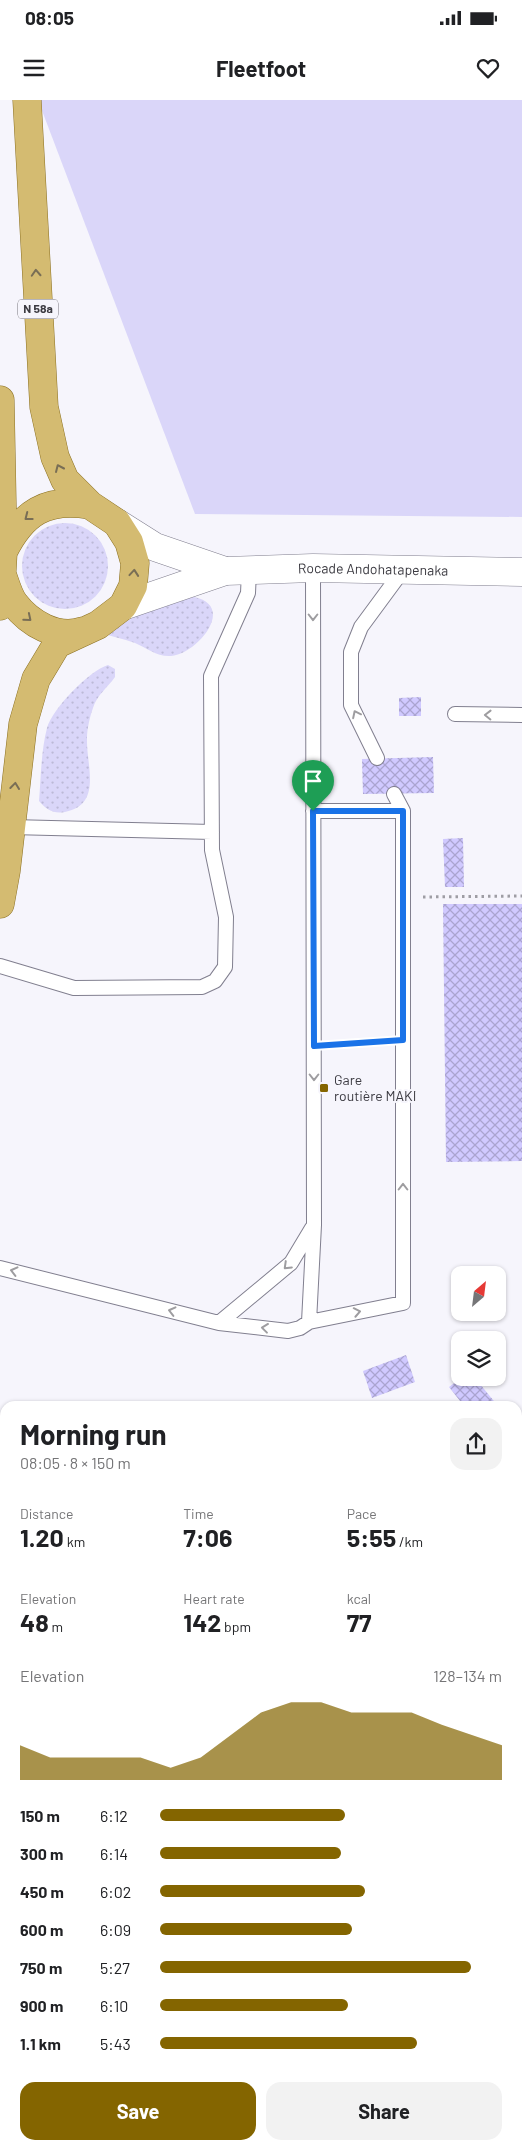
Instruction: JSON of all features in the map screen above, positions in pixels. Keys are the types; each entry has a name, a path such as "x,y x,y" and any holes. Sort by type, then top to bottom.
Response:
{"main road":[{"name":"N 58a","path":"27,100 44,407 54,457 65,480 90,504"},
{"path":"0,400 3,565 0,606"},
{"path":"98,625 76,633 52,631 29,620 12,602 3,565 13,532 28,516 47,505 69,502 90,504 156,547 237,571"},
{"path":"117,523 129,542 135,563 133,586 123,606"},
{"name":"Rocade Andohatapenaka","path":"237,571 313,568 522,572"},
{"path":"0,904 23,724 36,679 57,644 98,625 123,606 237,571"}],"lane":[{"path":"309,1322 314,1225 313,568"},
{"path":"377,758 351,705 350,652 361,627 404,570"},
{"path":"0,966 74,988 202,986 215,981 225,967 226,917 214,867 212,832 211,676 248,593 237,571"},
{"path":"455,714 522,715"},
{"path":"0,1268 219,1323 288,1331 300,1328 309,1322 403,1303 403,811 394,794"},
{"path":"313,811 403,811"},
{"path":"11,827 212,832"},
{"path":"219,1323 292,1263 314,1225"}],"path":[{"path":"403,897 522,896"},
{"path":"314,1046 403,1040"}],"shaded area":[{"path":"38,100 522,100 522,517 195,514"},
{"path":"65,523 81,527 95,536 104,550 108,566 104,582 95,596 81,605 65,609 49,605 35,596 26,582 22,566 26,550 35,536 49,527"},
{"path":"194,597 206,602 212,610 212,619 201,639 181,653 171,656 161,655 135,643 102,633 158,607"},
{"path":"108,665 115,669 115,677 95,703 88,727 87,749 90,782 88,793 84,801 77,808 65,812 50,811 39,801 42,755 47,728 56,711 73,691 91,675"}],"building":[{"path":"421,697 421,716 399,716 399,698"},
{"path":"433,757 434,793 363,794 362,759"},
{"path":"463,838 464,887 445,887 443,839"},
{"path":"443,904 522,904 522,1161 446,1162"},
{"path":"406,1355 415,1382 372,1398 363,1371"},
{"path":"451,1386 482,1386 494,1401 460,1401 449,1387"}],"place":[{"name":"Gare routière MAKI","path":"324,1088"}],"route":[{"path":"313,811 403,811 403,1040 314,1046 313,811"}]}
